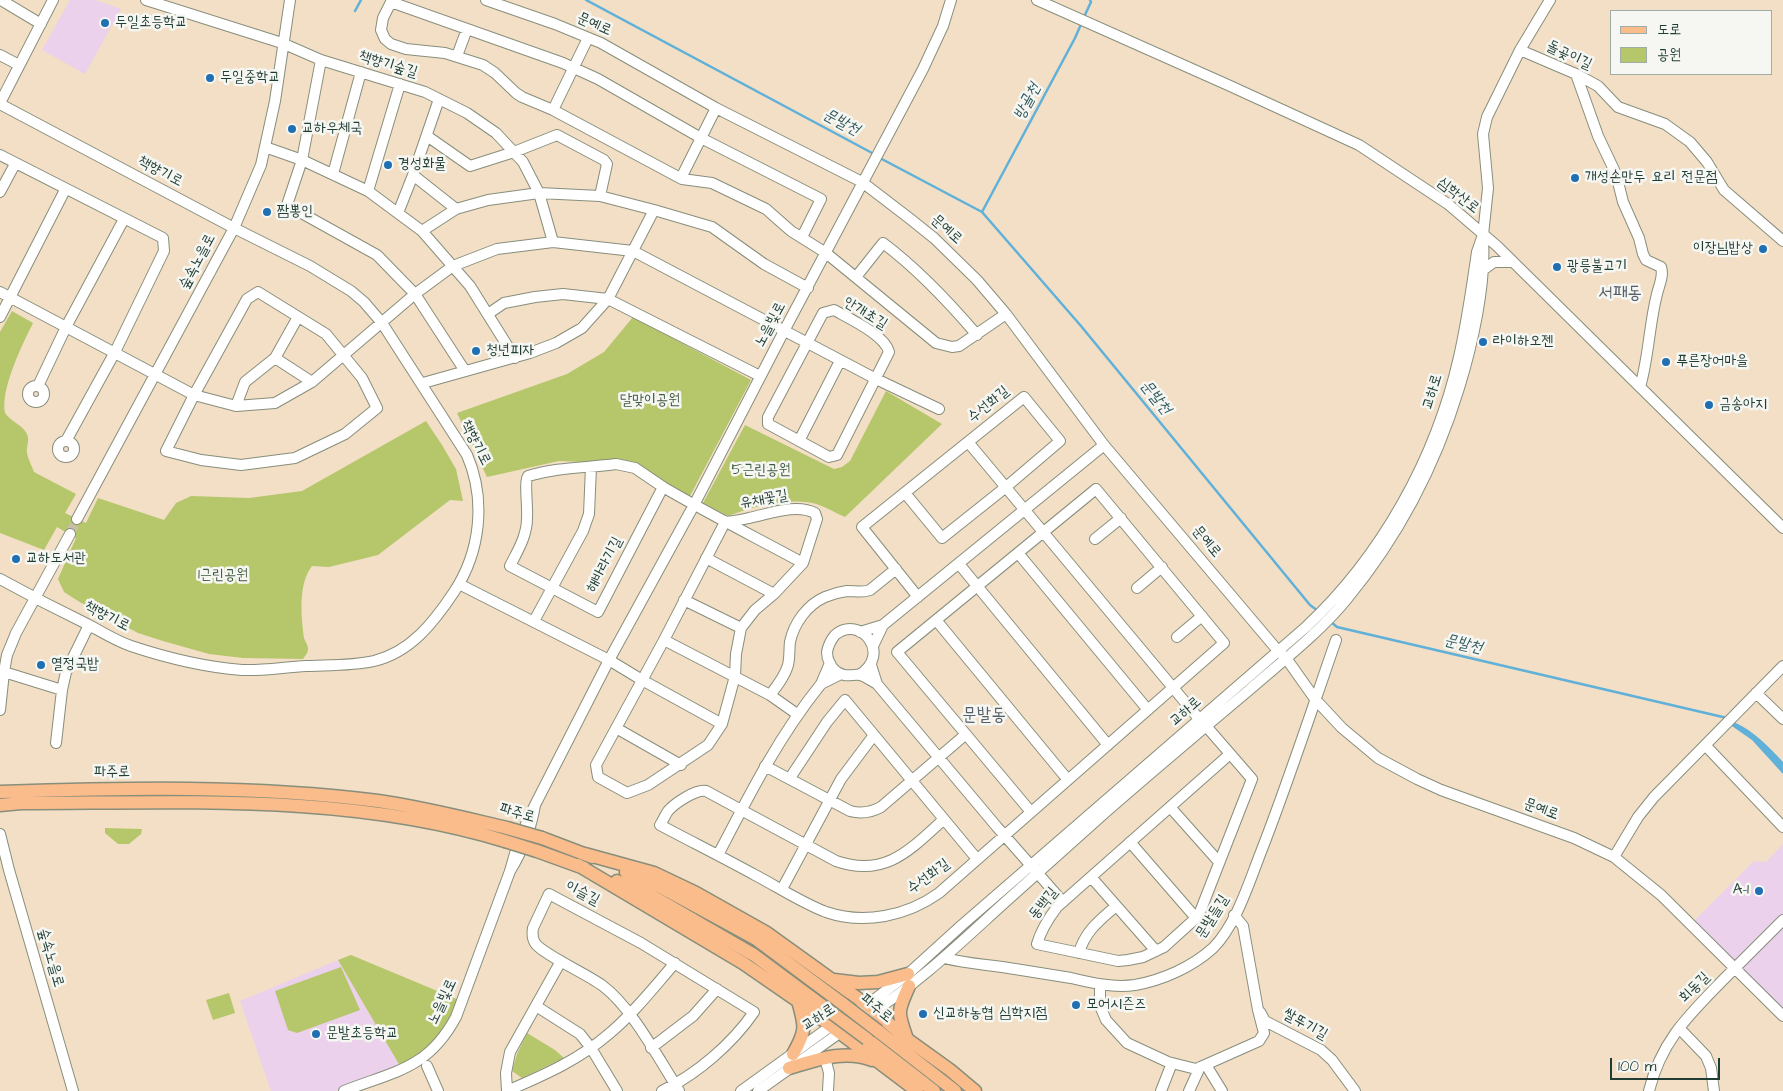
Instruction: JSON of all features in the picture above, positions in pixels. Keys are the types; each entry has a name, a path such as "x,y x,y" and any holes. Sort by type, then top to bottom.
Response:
{"main road":[{"name":"파주로","path":"0,792 164,788 305,794 377,801 428,810 542,838 586,854 659,886 756,939 955,1091"},
{"name":"파주로","path":"0,805 21,803 106,803 293,806 381,814 435,822 505,841 578,865 652,896 704,925 754,955 832,1012 934,1091"},
{"path":"586,854 654,873 696,893 767,933 871,1008 907,1039 975,1091"},
{"path":"578,865 743,963 798,1001 917,1091"},
{"path":"832,979 859,983 909,980 899,1017 907,1039"},
{"path":"793,1054 800,1042 805,1025 798,1001"},
{"path":"789,1068 838,1055 864,1057 885,1066"}],"street":[{"path":"0,0 40,24"},
{"path":"0,103 53,0"},
{"name":"책향기숲길","path":"146,0 282,43 320,60 426,92 467,113 496,133 523,162 539,193 553,242"},
{"name":"숲속노을로","path":"77,519 234,228 261,165 275,101 282,43 290,0"},
{"name":"문예로","path":"486,0 601,43 716,108 862,182 934,238 977,280 1006,314 1104,445 1282,655 1315,699 1358,742 1378,758 1397,769 1441,790 1574,838 1614,857 1661,895 1783,1016"},
{"name":"노을빛로","path":"344,1091 407,1068 428,1054 444,1036 456,1017 510,871 520,855 535,805 609,660 694,505 760,376 923,69 943,26 951,0"},
{"name":"심학산로","path":"1037,0 1359,145 1448,204 1497,246 1783,528"},
{"name":"교하로","path":"909,980 1313,628 1368,572 1396,530 1427,474 1444,434 1465,370 1473,336 1484,255 1483,235 1488,188 1483,134 1487,117 1492,103 1520,50 1550,0"},
{"path":"802,237 821,199 701,138 598,79 392,1 382,24 382,35 391,44 406,49 445,52 490,69 516,93 553,110 681,178 717,185 766,209 791,232 826,253 936,343 952,347 960,346 1006,314"},
{"path":"457,56 467,29"},
{"path":"553,110 588,38"},
{"name":"돌곶이길","path":"1520,50 1576,74 1598,86 1618,108 1665,124 1690,142 1707,162 1724,190 1783,241"},
{"path":"0,55 19,66"},
{"path":"320,60 302,160 287,205 377,255 414,294 465,371"},
{"path":"333,174 360,72"},
{"path":"1576,74 1598,136 1616,174 1623,202 1639,238 1643,254 1646,260 1661,267 1663,273 1656,294 1645,368 1640,387"},
{"path":"368,191 400,84"},
{"path":"398,213 439,99"},
{"name":"책향기로","path":"0,103 234,228 310,266 351,291 364,302 382,323 423,383 467,455 475,473 480,506 478,526 470,558 459,584 438,617 410,644 395,653 374,661 350,665 242,670 180,661 129,646 0,579"},
{"path":"681,178 716,108"},
{"path":"427,136 470,166 514,152 557,135 604,160 607,164 600,196"},
{"path":"265,147 302,160 368,191 422,231 470,286 514,358"},
{"path":"0,155 65,190 163,238 164,251 115,352 66,442"},
{"path":"0,192 15,164"},
{"path":"413,175 456,209"},
{"path":"0,317 65,190"},
{"path":"422,231 456,209 488,200 539,193 600,196 712,227 764,264 808,288"},
{"path":"423,383 514,358 556,343 582,328 608,299 654,210"},
{"path":"38,386 66,327 124,219"},
{"name":"교하로","path":"1333,607 1378,544 1406,494 1437,431 1459,358 1477,252 1483,235"},
{"path":"0,292 156,373 194,395 236,406 275,403 312,382 414,294 452,266 497,249 553,242 634,251 876,379 939,409"},
{"path":"856,277 883,243 906,260 936,288 977,335"},
{"path":"1483,270 1494,262 1513,262"},
{"path":"258,292 298,316 326,334 362,378 377,408 345,434 295,458 240,465 201,460 166,451 194,395 247,299 258,292"},
{"path":"488,314 504,303 535,297 563,294 608,299 760,376"},
{"name":"안개초길","path":"834,310 864,327 888,345 889,352 876,379 837,455 829,457 768,424 768,417 823,313 834,310"},
{"path":"236,406 245,382 275,358 298,316"},
{"path":"275,358 312,382"},
{"path":"799,441 840,360"},
{"name":"수선화길","path":"905,493 942,538 1060,441 1024,397 862,527 918,597"},
{"name":"수선화길","path":"968,442 1203,723"},
{"path":"860,632 883,625 1104,445"},
{"name":"해바라기길","path":"663,487 598,612 510,566 526,532 528,497 525,482 528,476 556,469 616,464 636,468 694,505"},
{"path":"534,621 583,531 588,514 591,467"},
{"name":"수선화길","path":"944,820 904,854 891,861 878,865 856,866 846,864 806,844 706,791 697,791 669,810 660,825 718,854 811,905 839,916 854,918 886,916 910,909 931,899 1174,688 1224,643 1096,489 897,652 1031,812"},
{"name":"유채꽃길","path":"694,505 804,564"},
{"name":"유채꽃길","path":"790,509 810,510 815,513 817,519 804,564 755,610 741,628 736,654 735,676 722,724 708,745 681,765 648,785 626,793 598,777 596,765 725,522 790,509"},
{"path":"1095,539 1121,518"},
{"path":"0,710 7,654 16,633 70,534"},
{"path":"1018,553 1148,710"},
{"path":"706,558 774,594"},
{"path":"958,564 1108,745"},
{"path":"1136,588 1162,567"},
{"path":"770,695 785,674 788,666 790,641 794,630 808,609 816,602 832,594 849,591 866,592 896,569"},
{"path":"459,584 609,660 722,724"},
{"path":"684,600 741,628"},
{"path":"1177,637 1202,616"},
{"path":"936,620 1068,780"},
{"path":"56,743 66,672 89,625"},
{"path":"873,646 883,625"},
{"path":"848,630 860,632 868,637 873,646 874,658 871,665 859,675 851,676 836,672 830,663 827,650 830,642 834,636 848,630"},
{"path":"664,640 770,695 797,714"},
{"name":"문발들길","path":"944,958 1100,984 1135,984 1155,980 1183,969 1198,960 1214,947 1234,915 1274,818 1336,640"},
{"path":"718,854 765,766 797,714 821,684 830,663"},
{"path":"871,665 877,684 1063,902"},
{"path":"1614,857 1646,806 1783,666"},
{"path":"4,672 62,690"},
{"path":"821,684 841,674"},
{"path":"859,675 877,684"},
{"path":"1753,697 1783,719"},
{"path":"790,778 823,728 845,700 977,859"},
{"name":"동백길","path":"1203,723 1252,779 1196,918 1156,952 1118,961 1037,944 1045,923 1057,907 1230,754"},
{"path":"616,728 681,765"},
{"path":"782,889 850,766 874,735"},
{"path":"765,766 857,813 869,813 881,807 965,735"},
{"path":"1705,745 1783,827"},
{"path":"1170,807 1219,862"},
{"name":"숲속노을로","path":"0,834 73,1091"},
{"path":"1130,842 1196,918"},
{"name":"교하로","path":"741,1091 793,1054 871,1008 909,980 944,958 1035,869"},
{"path":"1091,877 1156,952"},
{"name":"이슬길","path":"662,1091 677,1087 718,1052 754,1012 641,943 549,894 533,928 533,939 540,949 603,986 619,1000 677,1087"},
{"path":"1079,953 1086,935 1092,927 1116,906"},
{"name":"쌀뚜기길","path":"1203,1066 1259,1041 1264,1033 1243,926 1234,915"},
{"name":"회동길","path":"1649,1091 1656,1065 1685,1019 1783,920"},
{"path":"561,961 510,1052 506,1073 507,1091 560,1068 591,1048 630,1015 675,963"},
{"path":"1100,984 1100,1006 1106,1020 1128,1043 1172,1063 1196,1069 1203,1066"},
{"path":"651,1048 693,1016 717,989"},
{"path":"536,1006 574,1028 580,1034 591,1048 617,1091"},
{"name":"쌀뚜기길","path":"1258,1010 1265,1021 1321,1050 1332,1060 1355,1091"},
{"path":"1679,1028 1706,1056 1711,1068 1714,1091"},
{"name":"교하로","path":"758,1091 789,1068 835,1029"},
{"path":"824,1058 829,1072 828,1091"},
{"path":"1161,1091 1172,1063"},
{"path":"427,1066 438,1091"},
{"path":"1189,1091 1203,1066"},
{"path":"1203,1066 1222,1091"}],"shaded area":[{"path":"70,0 95,0 121,9 85,74 42,50"},
{"path":"1783,844 1783,1016 1692,923 1754,861 1766,862"},
{"name":"문발초등학교","path":"338,960 400,1066 335,1091 271,1091 240,1001"}],"green space":[{"name":"1근린공원","path":"12,311 33,323 9,380 4,403 5,413 23,428 27,434 27,453 34,472 76,494 65,513 86,523 98,498 164,520 176,503 191,496 249,498 302,491 426,421 456,469 463,501 450,500 378,555 329,567 312,566 304,582 302,600 304,638 308,649 303,659 243,658 209,654 138,633 64,592 58,579 76,538 57,527 44,550 0,533 0,332"},
{"name":"달맞이공원","path":"633,317 751,380 690,496 634,464 559,461 487,477 457,413 567,374 604,352"},
{"name":"5근린공원","path":"886,391 942,424 845,517 812,503 780,502 748,509 728,516 703,503 745,425 834,469 842,467 850,461"},
{"path":"105,828 142,829 141,834 129,844 118,844 105,833"},
{"path":"351,955 459,1000 436,1039 411,1060 400,1066 338,960"},
{"path":"341,967 360,1010 297,1033 288,1030 275,991"},
{"path":"229,993 235,1013 213,1020 206,1000"},
{"path":"527,1033 555,1050 564,1058 522,1078 512,1071 517,1054"}],"water":[{"path":"1734,722 1754,734 1783,762 1783,774 1752,740 1729,724"}],"waterway":[{"name":"문발천","path":"355,11 361,0"},
{"name":"문발천","path":"586,0 874,154"},
{"name":"방골천","path":"1084,17 1091,2 1090,0"},
{"name":"방골천","path":"982,212 1082,22"},
{"name":"문발천","path":"878,157 982,212 1081,326 1310,605 1318,611"},
{"name":"문발천","path":"1330,621 1337,627 1727,718"}],"tunnel":[{"path":"70,534 77,519"}],"place":[{"name":"두일초등학교","path":"105,23"},
{"name":"두일중학교","path":"210,78"},
{"name":"교하우체국","path":"292,129"},
{"name":"경성화물","path":"388,165"},
{"name":"개성손만두 요리 전문점","path":"1575,178"},
{"name":"짬뽕인","path":"267,212"},
{"name":"이장님밥상","path":"1763,249"},
{"name":"광릉불고기","path":"1557,267"},
{"name":"라이하오젠","path":"1483,342"},
{"name":"청년피자","path":"476,351"},
{"name":"푸른장어마을","path":"1666,362"},
{"name":"금송아지","path":"1709,405"},
{"name":"교하도서관","path":"16,559"},
{"name":"열정국밥","path":"41,665"},
{"name":"A-1","path":"1759,891"},
{"name":"모어시즌즈","path":"1076,1005"},
{"name":"신교하농협 심학지점","path":"923,1014"},
{"name":"문발초등학교","path":"316,1034"}],"district":[{"name":"서패동","path":"1620,294"},
{"name":"문발동","path":"984,716"}]}
